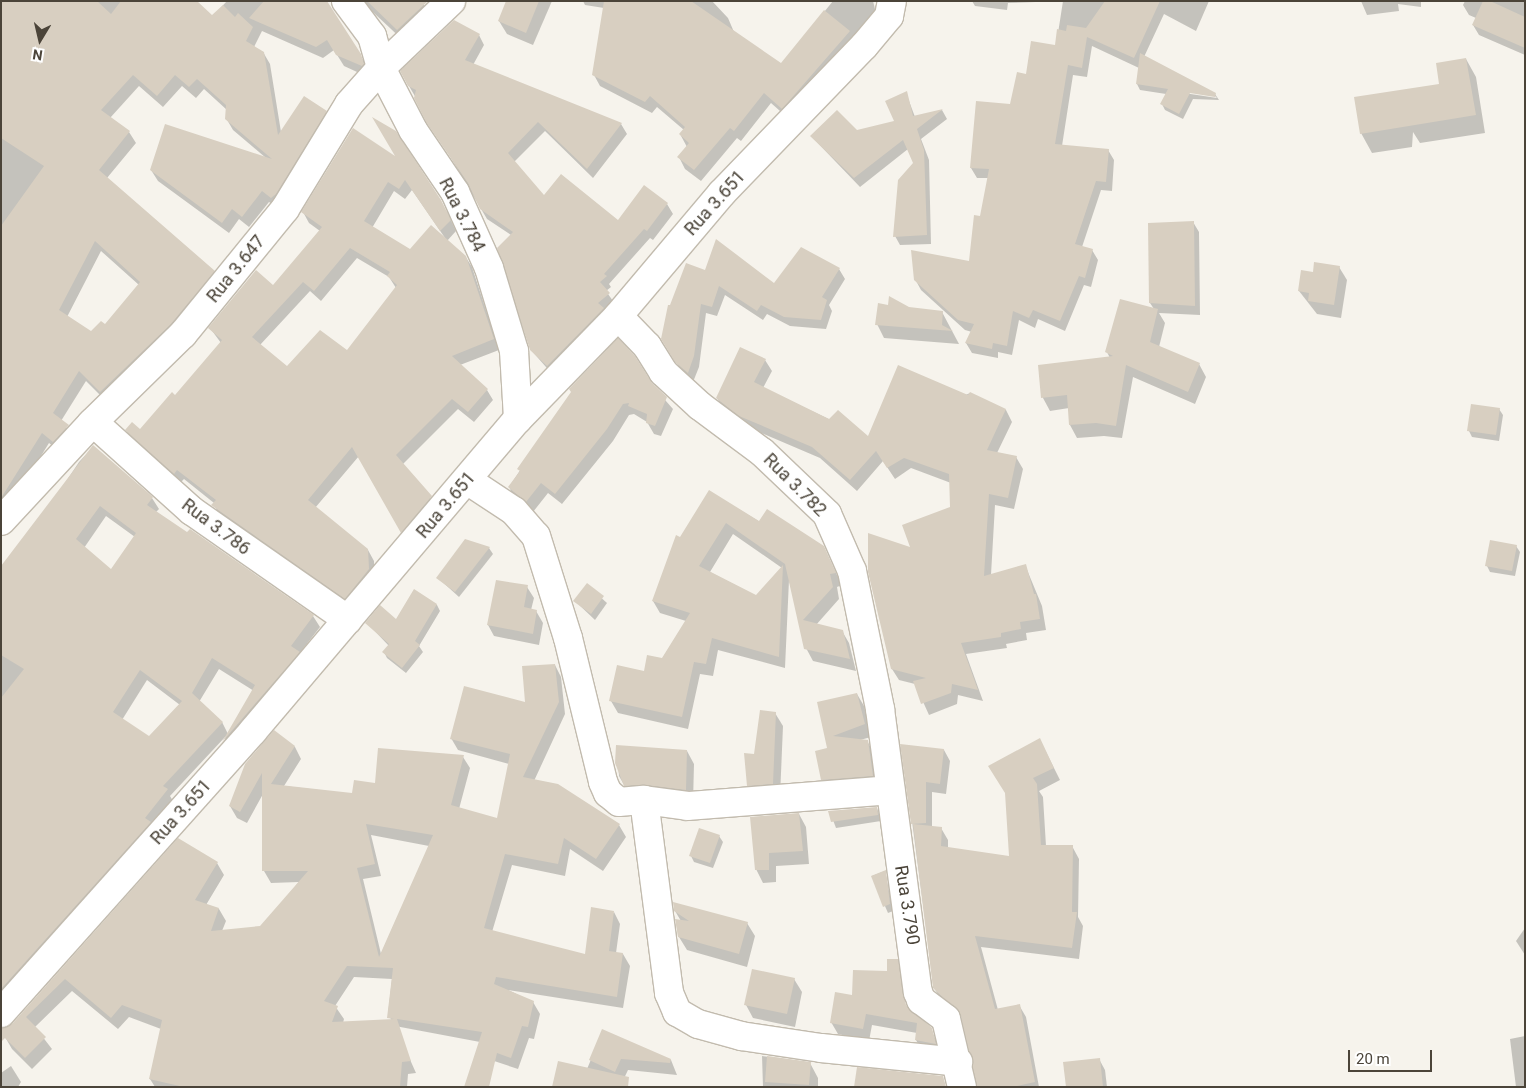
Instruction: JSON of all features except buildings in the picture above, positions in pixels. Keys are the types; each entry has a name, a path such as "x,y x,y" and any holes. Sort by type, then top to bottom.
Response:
{"street":[{"name":"Rua 3.784","path":"346,1 372,36 381,68 413,130 455,192 489,268 514,351 518,419"},
{"name":"Rua 3.647","path":"1,521 93,422 183,334 285,209 349,104 381,68 451,1"},
{"name":"Rua 3.651","path":"1,1013 253,732 518,419 618,316 721,194 864,46 889,16 892,1"},
{"name":"Rua 3.782","path":"618,316 646,346 663,372 700,406 762,452 827,514 852,570 880,709"},
{"name":"Rua 3.786","path":"93,422 192,512 348,620"},
{"path":"467,480 514,510 536,536 570,648 603,782 608,793 619,802 644,800 688,806 890,790"},
{"name":"Rua 3.790","path":"880,709 918,992 924,1003 946,1019 960,1074"},
{"path":"644,800 669,993 677,1012 698,1024 741,1036 821,1048 960,1074"}]}
